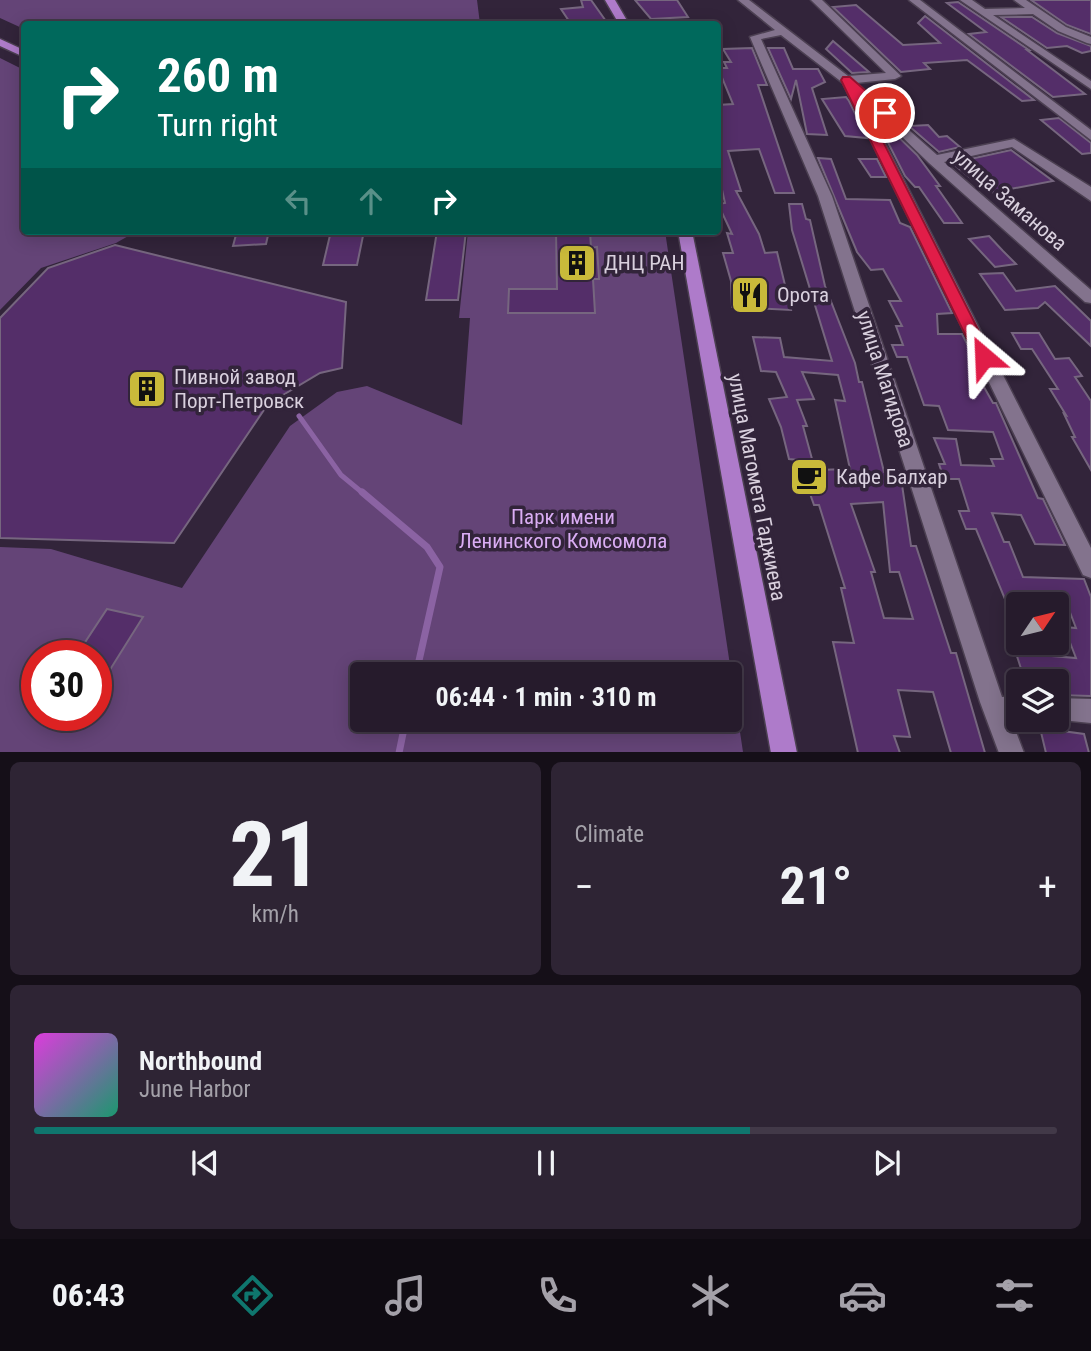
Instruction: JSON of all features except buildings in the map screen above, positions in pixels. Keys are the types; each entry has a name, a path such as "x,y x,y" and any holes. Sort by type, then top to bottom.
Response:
{"main road":[{"path":"611,0 623,21"},
{"path":"0,41 21,52"},
{"name":"улица Магомета Гаджиева","path":"686,235 778,752"},
{"name":"улица Магомета Гаджиева","path":"686,235 784,752"}],"street":[{"path":"743,0 847,80 1091,569"},
{"path":"816,0 895,76 847,80"},
{"path":"914,0 1091,136"},
{"path":"965,0 1091,86"},
{"path":"1019,0 1062,29 1091,41"},
{"path":"982,12 1035,11"},
{"name":"улица Магидова","path":"784,31 755,37 825,196 1006,706"},
{"name":"улица Заманова","path":"847,80 1091,298"},
{"path":"934,160 1014,143 1088,191 1091,197"},
{"path":"1069,710 1091,711"},
{"name":"улица Магидова","path":"1010,732 1012,752"}],"green space":[{"path":"0,0 477,0 480,21 21,21 21,28 0,18"},
{"path":"0,58 21,68 21,235 130,235 116,243 41,268 0,310"},
{"name":"Парк имени Ленинского Комсомола","path":"468,235 666,235 730,662 350,662 350,732 740,732 743,752 0,752 0,547 51,549 182,588 290,426 337,392 367,386 462,425 470,318 459,318"}],"waterway":[{"path":"299,416 341,475 364,494"},
{"path":"362,492 427,547 440,567 419,662"},
{"path":"399,752 403,732"}],"place":[{"name":"ДНЦ РАН","path":"577,263"},
{"name":"Орота","path":"750,295"},
{"name":"Пивной завод Порт-Петровск","path":"147,389"},
{"name":"Кафе Балхар","path":"809,477"}],"route":[{"path":"885,113 847,80 984,357"}]}
